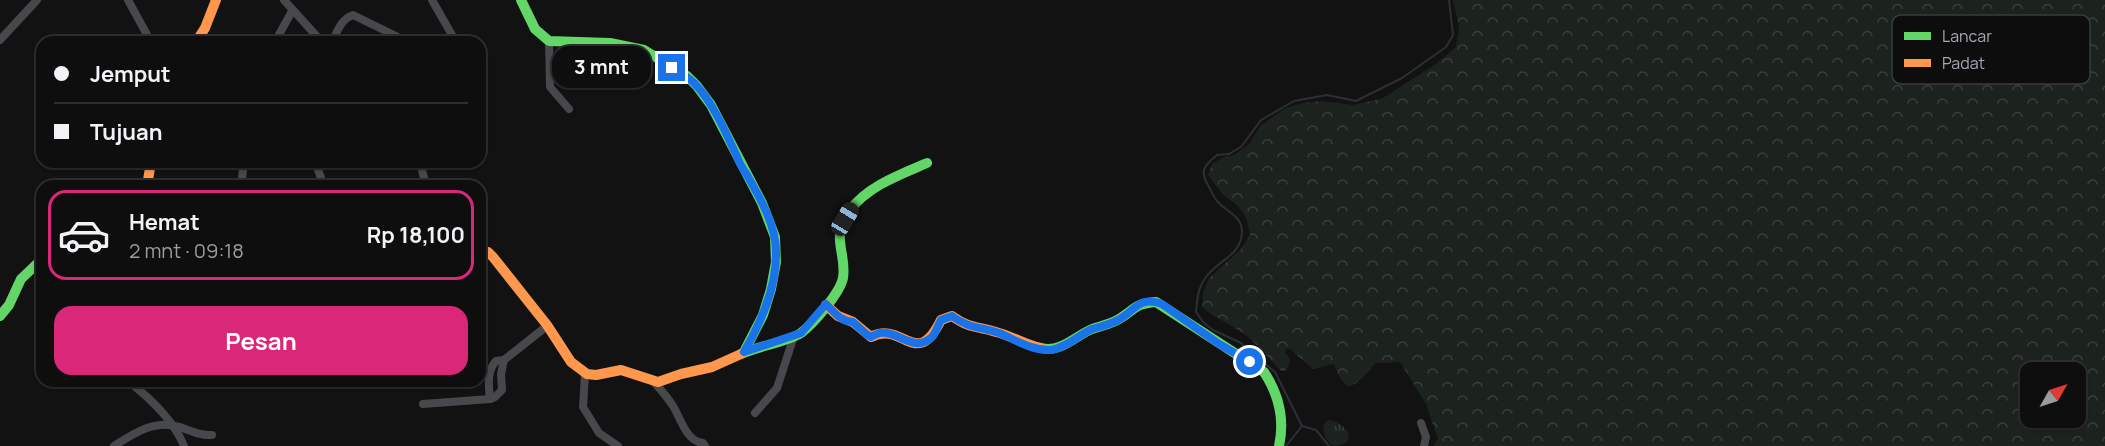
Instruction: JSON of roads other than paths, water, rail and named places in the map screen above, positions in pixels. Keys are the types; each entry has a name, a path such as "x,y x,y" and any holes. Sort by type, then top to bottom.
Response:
{"street":[{"path":"0,40 37,0"},
{"path":"128,0 148,36"},
{"path":"200,36 216,0"},
{"path":"284,0 316,36"},
{"path":"432,0 453,36"},
{"path":"521,0 536,31 549,41 637,47 655,56 696,84 710,105 756,191 776,242 776,266 771,290 752,339 744,352"},
{"path":"277,36 292,11"},
{"path":"336,36 345,20 352,15 396,36"},
{"path":"549,41 550,87 569,110"},
{"path":"654,382 713,366 744,352 794,336 806,328 840,288 843,279 839,241 841,229 852,208 873,187 927,163"},
{"path":"486,252 493,257 548,326 561,351 585,374 594,376 621,370 638,374 654,382 671,403 690,436 705,446"},
{"path":"0,316 10,305 26,272 36,264"},
{"path":"826,304 839,318 845,322 853,322 871,337 881,332 907,342 923,342 933,336 941,320 952,316 964,325 997,332 1026,345 1049,350 1060,347 1090,330 1118,320 1141,303 1156,302 1181,316 1219,344 1264,372 1273,384 1280,412 1282,428 1279,446"},
{"path":"490,399 491,367 496,361 504,360 548,326"},
{"path":"755,413 777,388 794,336"},
{"path":"423,404 495,398 502,390 501,374 504,360"},
{"path":"585,374 583,407 599,433 618,446"},
{"path":"136,387 150,398 172,425 184,446"},
{"path":"1421,423 1426,437 1424,446"},
{"path":"114,446 152,426 172,425 203,435 212,435"}],"waterway":[{"path":"1286,446 1302,426 1275,372 1241,343 1213,330 1196,312 1198,294 1203,281 1238,247 1242,232 1236,218 1214,197 1205,180 1205,168 1217,155 1229,154 1241,147 1261,120 1294,101 1327,95 1356,101 1402,78 1446,47 1453,35 1449,0"},
{"path":"1302,426 1316,430 1329,446"}]}
